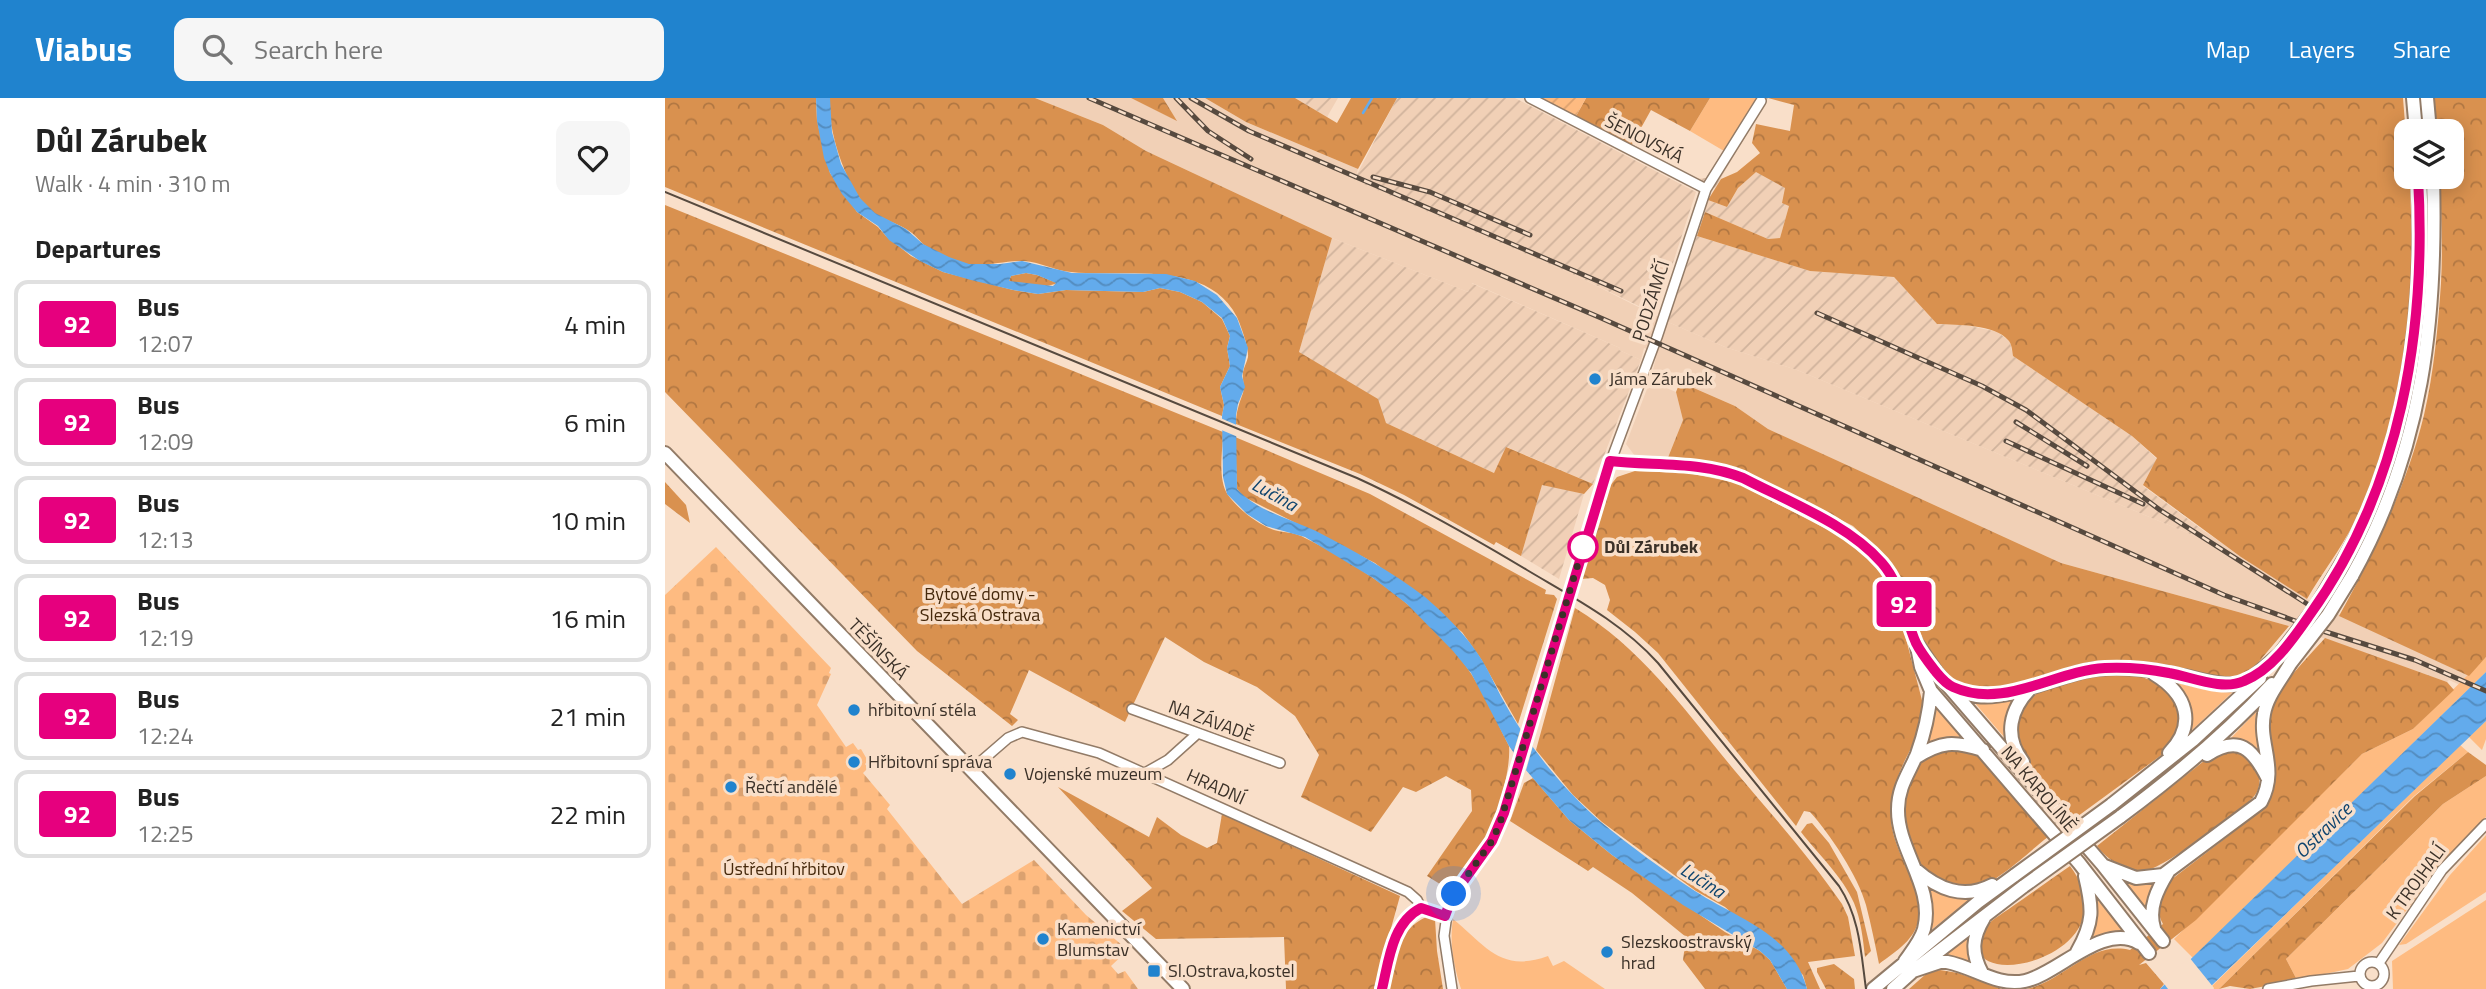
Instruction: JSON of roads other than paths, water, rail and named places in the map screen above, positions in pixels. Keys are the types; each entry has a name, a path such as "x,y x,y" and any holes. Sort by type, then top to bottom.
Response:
{"main road":[{"path":"2413,98 2415,119"},
{"path":"2427,98 2429,119"},
{"path":"1909,966 2015,875 2111,805 2215,721 2262,676 2315,608 2363,522 2388,462 2409,376 2419,285 2421,226 2419,189"},
{"path":"1873,989 1987,914 2182,770 2230,727 2288,668 2323,623 2378,526 2395,484 2421,391 2433,283 2433,189"},
{"name":"TĚŠÍNSKÁ","path":"665,453 1183,989"},
{"name":"NA KAROLÍNĚ","path":"1916,642 1948,686 2046,797 2163,941"},
{"name":"NA KAROLÍNĚ","path":"1916,642 1921,667 1931,691 2084,869 2149,953"},
{"path":"1948,686 1983,696 2032,687 2085,671 2113,668 2144,670 2233,684 2249,679 2276,657"},
{"path":"2102,864 2136,878 2168,873 2255,808 2263,798 2268,779 2269,759 2264,713 2288,668"},
{"path":"2144,670 2156,674 2173,688 2182,702 2185,716 2184,728 2177,743 2144,779"},
{"path":"2032,687 2014,711 2011,735 2018,755 2041,784 2046,797"},
{"path":"1893,989 1909,966 1925,922 1925,904 1915,869 1901,837 1898,810 1904,778 1915,758 1928,722 1931,691"},
{"path":"1915,758 1934,746 1946,743 1964,744 1983,750"},
{"path":"2182,770 2222,746 2236,746 2254,754 2268,779"},
{"path":"1915,869 1942,888 1969,893 1980,891 2015,875"},
{"path":"2077,953 2092,918 2084,869"},
{"path":"2154,930 2151,911 2168,873"},
{"path":"1982,973 1973,945 1987,914"},
{"path":"1909,966 1946,961 2001,981 2026,981 2052,970 2077,953 2115,940 2134,940 2139,943"}],"street":[{"name":"ŠENOVSKÁ","path":"1530,98 1706,189"},
{"name":"PODZÁMČÍ","path":"1445,916 1452,897 1495,835 1610,461 1659,331 1706,189 1761,101"},
{"name":"NA KAROLÍNĚ","path":"1610,461 1694,466 1726,472 1743,478 1843,530 1871,552 1890,574 1903,600 1916,642"},
{"name":"NA ZÁVADĚ","path":"1132,709 1280,763"},
{"name":"HRADNÍ","path":"971,770 1008,738 1022,732 1098,752 1408,892 1421,908 1445,916"},
{"path":"1145,772 1168,760 1198,733"},
{"name":"K TROJHALÍ","path":"2378,963 2442,870 2486,824"},
{"path":"1382,989 1400,928 1409,916 1421,908"},
{"path":"1445,916 1445,941 1452,989"},
{"path":"2370,961 2378,963 2384,974 2380,986 2367,985 2360,976 2360,970 2370,961"},
{"path":"2268,989 2323,979 2360,976"}],"water":[{"path":"816,98 830,98 832,132 841,164 860,198 875,213 906,229 923,244 949,257 969,264 1022,261 1072,273 1166,274 1195,281 1217,295 1237,318 1248,348 1242,376 1245,387 1236,415 1237,489 1264,509 1316,531 1372,562 1433,604 1456,626 1476,651 1527,738 1574,796 1601,822 1659,866 1777,941 1790,954 1800,970 1807,989 1787,989 1770,960 1760,951 1683,905 1612,855 1569,820 1509,746 1471,673 1407,604 1373,578 1305,537 1266,526 1247,514 1227,494 1223,477 1224,405 1220,387 1230,366 1227,348 1230,336 1222,318 1202,302 1180,292 1160,288 1143,292 1066,290 1038,294 971,280 943,272 920,261 889,240 878,226 857,212 842,194 824,158","holes":["1026,273 1056,283 1053,286 1009,281 1011,276"]},
{"path":"2486,672 2486,721 2208,989 2160,989"}],"waterway":[{"path":"1363,113 1372,98"}],"tram line":[{"path":"665,192 1357,478 1465,534 1596,612 1629,635 1658,663 1839,886 1855,923 1866,989"}],"railway":[{"path":"1089,98 1601,318 2224,595 2323,631 2415,660 2486,691"},
{"path":"1176,98 1208,131 1251,159"},
{"path":"1191,98 1249,131 1621,291"},
{"path":"1373,177 1430,192 1530,235"},
{"path":"1817,313 1982,386 2026,410 2160,510 2312,607"},
{"path":"2016,422 2087,466"},
{"path":"2006,441 2143,504"}],"place":[{"name":"Jáma Zárubek","path":"1595,379"},
{"name":"Důl Zárubek","path":"1583,547"},
{"name":"hřbitovní stéla","path":"854,710"},
{"name":"Hřbitovní správa","path":"854,762"},
{"name":"Vojenské muzeum","path":"1010,774"},
{"name":"Řečtí andělé","path":"731,787"},
{"name":"Kamenictví Blumstav","path":"1043,939"},
{"name":"Slezskoostravský hrad","path":"1607,952"},
{"name":"Sl.Ostrava,kostel","path":"1154,971"}],"water label":[{"name":"Lučina","path":"1275,494"},
{"name":"Ostravice","path":"2323,830"},
{"name":"Lučina","path":"1703,880"}],"park label":[{"name":"Bytové domy - Slezská Ostrava","path":"980,604"},
{"name":"Ústřední hřbitov","path":"784,869"}]}
